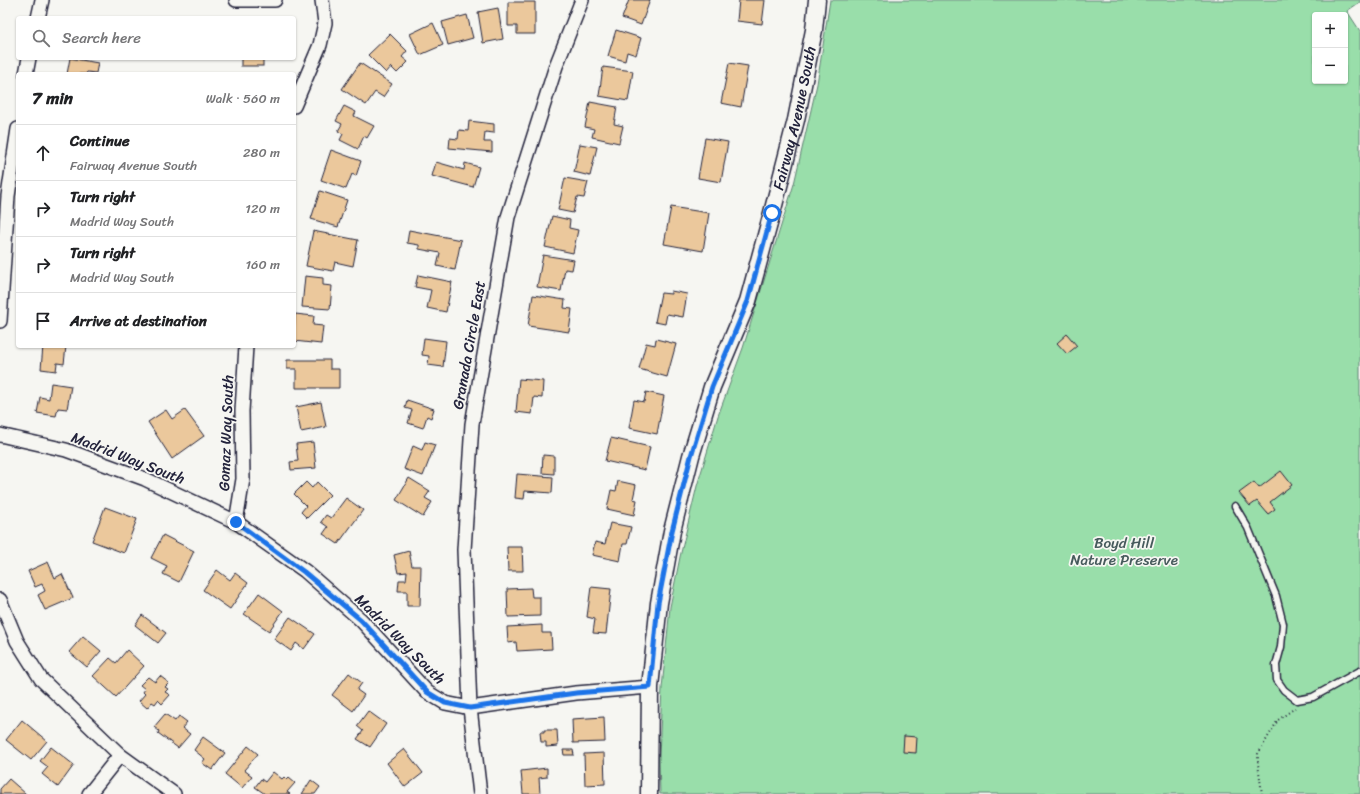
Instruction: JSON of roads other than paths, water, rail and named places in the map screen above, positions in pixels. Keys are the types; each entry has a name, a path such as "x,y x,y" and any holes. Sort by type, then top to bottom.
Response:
{"street":[{"path":"38,16 42,0"},
{"path":"236,0 275,0"},
{"path":"296,101 320,45 325,22 322,0"},
{"name":"Granada Circle East","path":"480,794 470,708 464,550 472,424 508,216 554,73 582,0"},
{"name":"Fairway Avenue South","path":"649,794 650,687 658,603 672,531 691,456 712,387 748,301 796,120 814,30 817,0"},
{"path":"26,72 29,60"},
{"path":"0,322 8,196 16,143"},
{"name":"Gomaz Way South","path":"236,522 243,479 242,411 246,348"},
{"name":"Madrid Way South","path":"0,435 66,450 145,480 236,522 304,572 361,620 427,692 445,703 470,708 576,693 650,687"},
{"path":"0,600 17,641 41,679 120,755 174,794"},
{"path":"89,794 120,755"}],"lane":[{"path":"1235,506 1248,528 1276,596 1283,624 1281,647 1276,665 1278,680 1284,690 1297,700 1313,697 1360,671"}],"park label":[{"name":"Boyd Hill Nature Preserve","path":"1124,552"}]}
